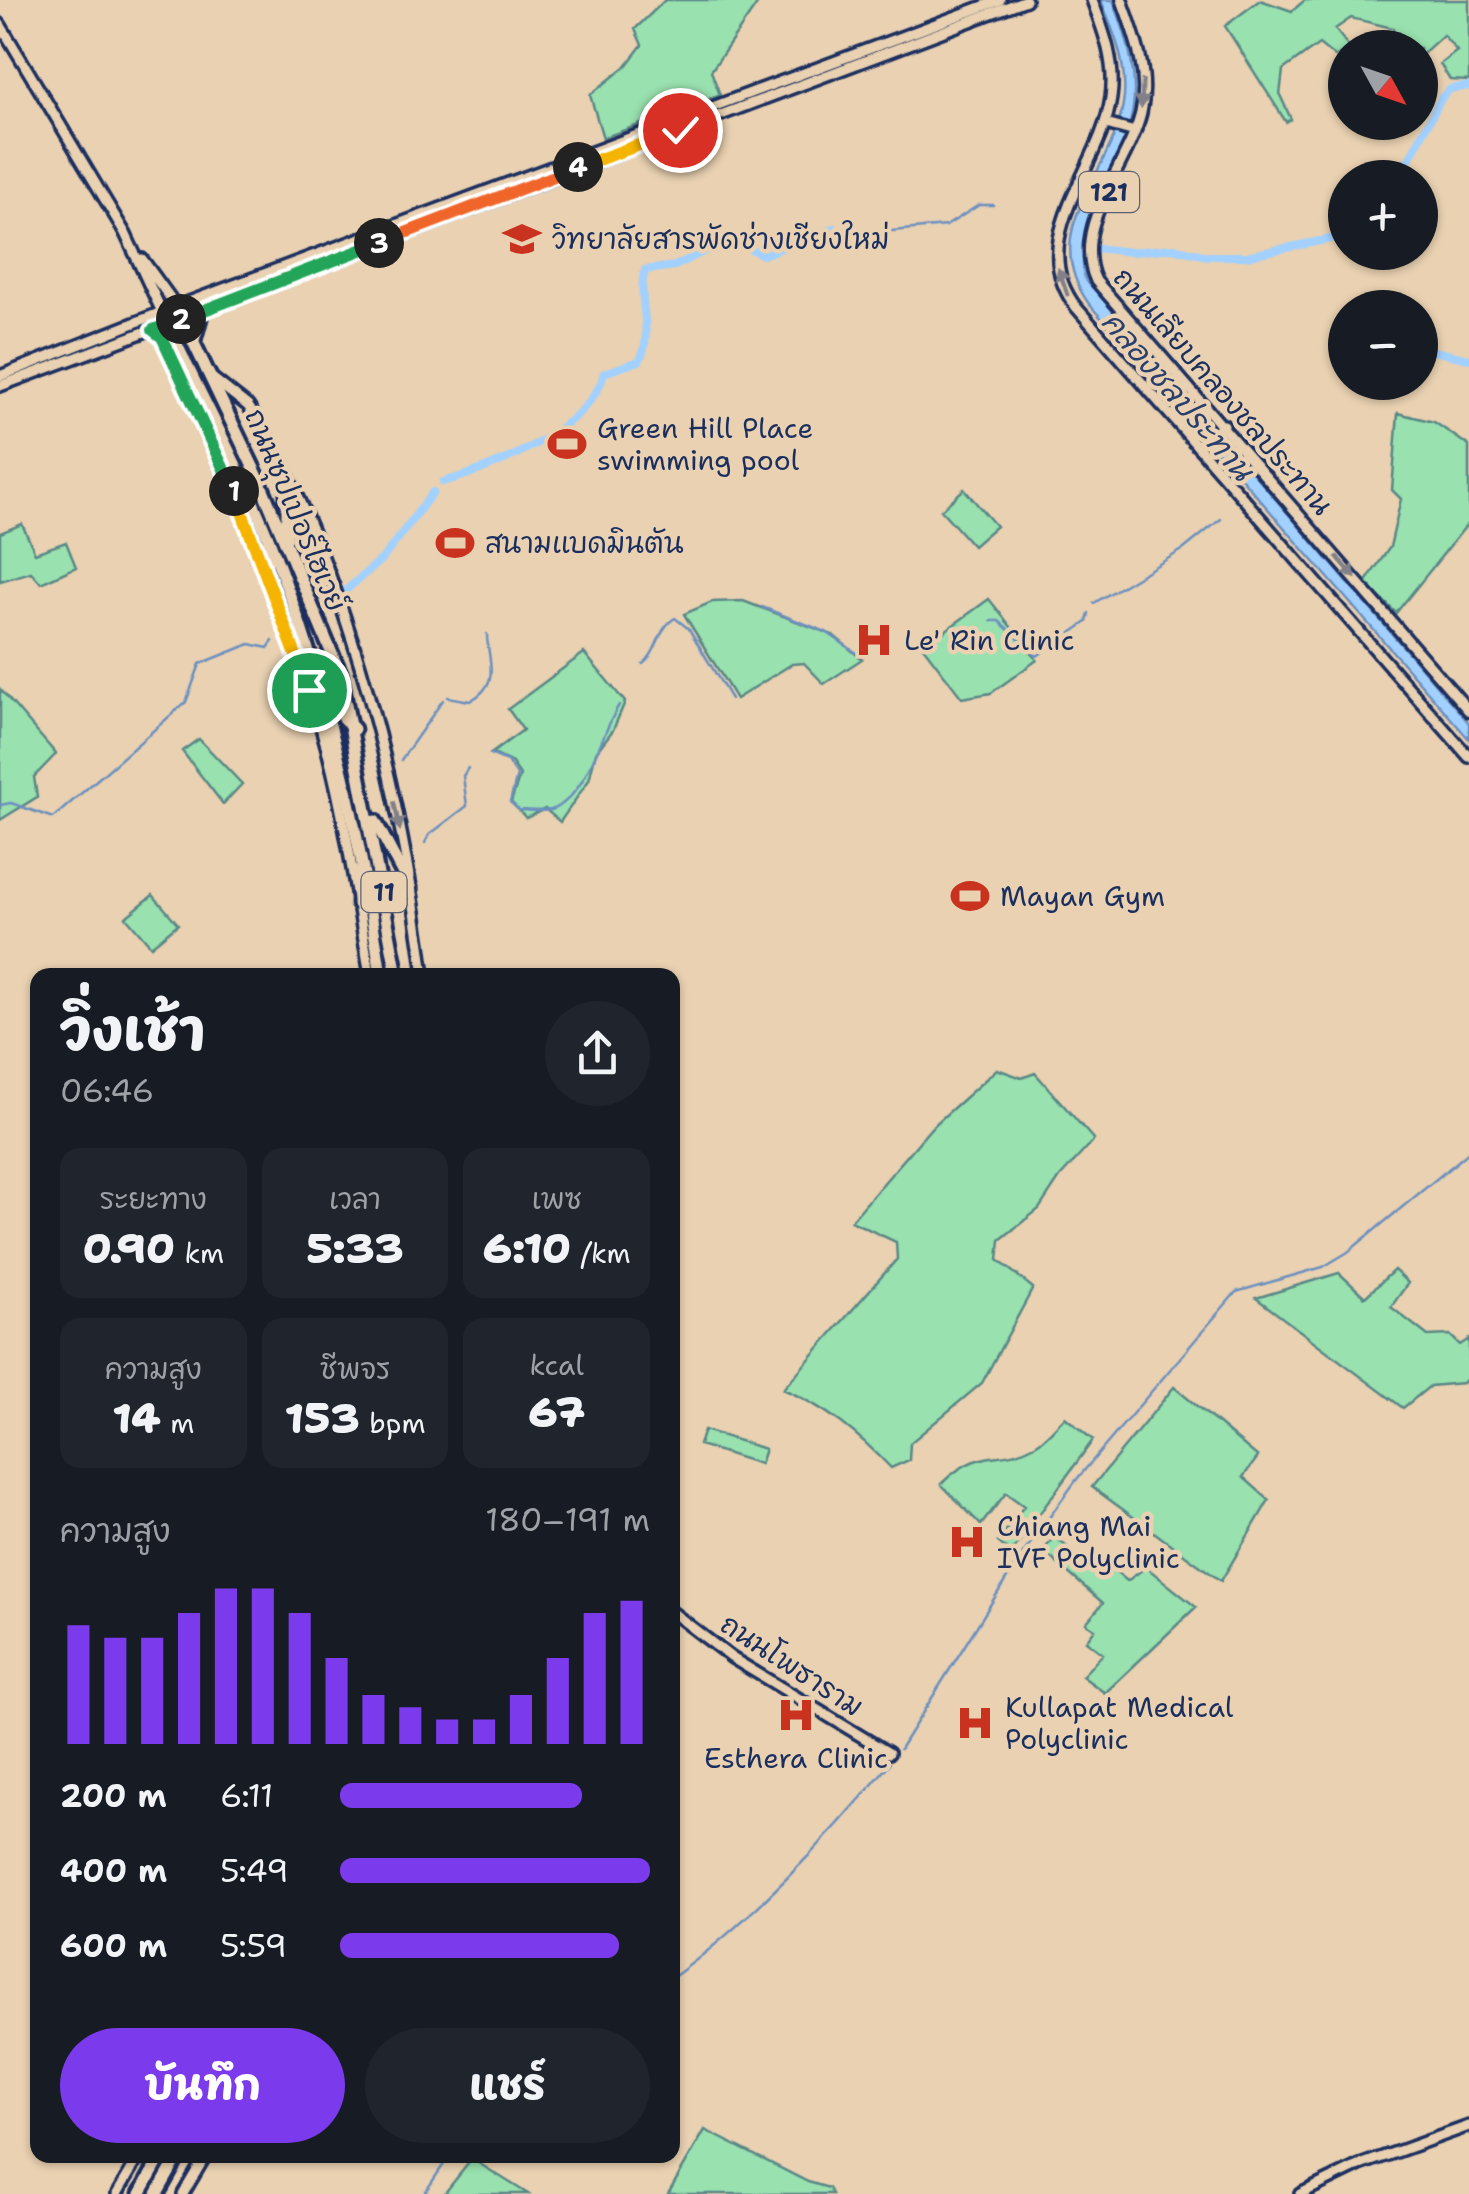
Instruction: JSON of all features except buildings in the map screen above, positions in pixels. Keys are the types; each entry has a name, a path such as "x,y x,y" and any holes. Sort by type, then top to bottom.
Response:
{"highway":[{"name":"ถนนซุปเปอร์ไฮเวย์","path":"176,306 287,544 340,673 354,729 396,968"},
{"path":"194,342 202,311"},
{"name":"ถนนซุปเปอร์ไฮเวย์","path":"162,312 258,514 318,679 360,847 379,968"},
{"path":"286,477 287,544"},
{"path":"236,495 258,514"},
{"path":"266,568 268,539"},
{"path":"318,679 322,673 331,673 343,718 354,729"},
{"path":"368,808 410,887"},
{"path":"358,904 360,847"},
{"path":"140,2194 157,2163"},
{"path":"157,2194 174,2163"}],"main road":[{"path":"162,312 182,318 202,311 1000,0"},
{"path":"0,376 530,172 1026,0"},
{"name":"ถนนเลียบคลองชลประทาน","path":"1092,0 1111,54 1113,76 1106,124 1058,237 1061,284 1469,757"},
{"name":"ถนนเลียบคลองชลประทาน","path":"1122,0 1144,80 1135,132 1090,234 1091,271 1106,295 1224,425 1469,710"},
{"name":"11","path":"0,24 126,236 176,306"},
{"path":"1106,124 1135,132"},
{"path":"530,172 534,184"},
{"name":"11","path":"126,236 162,312"},
{"path":"167,294 190,300"},
{"path":"0,386 153,330 162,312"},
{"path":"153,330 162,337 236,495 266,568 326,745 369,968"},
{"path":"210,377 248,406 286,477 325,568 398,813 423,968"},
{"path":"1197,446 1224,425"},
{"name":"ถนนโพธาราม","path":"680,1618 732,1658 889,1753"},
{"path":"1300,2194 1360,2165 1469,2126"},
{"path":"117,2194 135,2163"},
{"path":"183,2194 201,2163"}],"green space":[{"path":"665,0 760,0 711,71 720,95 603,138 590,95 625,67 642,45 635,29"},
{"path":"1260,0 1292,11 1305,0 1469,0 1469,81 1450,80 1440,64 1457,51 1443,35 1438,40 1438,30 1394,30 1351,18 1336,30 1328,30 1328,51 1319,44 1283,70 1280,95 1291,119 1286,122 1225,26"},
{"path":"1398,413 1434,422 1469,446 1469,522 1396,613 1365,583 1390,547 1401,499 1392,490"},
{"path":"964,489 996,526 973,546 941,510"},
{"path":"22,524 35,553 66,542 76,567 41,583 31,572 0,581 0,533"},
{"path":"989,599 1037,660 991,693 962,698 923,647"},
{"path":"743,601 833,635 862,659 824,684 804,663 792,664 736,699 684,614 712,602"},
{"path":"584,653 625,702 613,730 596,752 589,780 560,822 545,809 526,818 511,802 520,775 512,763 492,753 523,730 508,709"},
{"path":"0,689 56,754 34,777 37,797 0,820"},
{"path":"199,739 242,784 223,804 182,751"},
{"path":"153,895 178,924 151,946 126,917"},
{"path":"997,1069 1022,1078 1035,1073 1094,1140 1060,1177 1039,1209 1000,1240 998,1260 1033,1288 982,1383 910,1443 909,1460 891,1468 842,1423 783,1389 897,1259 896,1242 851,1221 931,1128"},
{"path":"1394,1270 1408,1283 1391,1307 1428,1336 1450,1335 1460,1345 1469,1339 1469,1377 1463,1383 1430,1386 1403,1408 1256,1298 1339,1273 1365,1297"},
{"path":"1174,1387 1258,1457 1243,1477 1269,1500 1221,1581 1092,1487"},
{"path":"1065,1417 1093,1440 1011,1553 998,1542 1024,1506 1006,1493 981,1525 941,1484 968,1464 1035,1445"},
{"path":"704,1430 765,1449 760,1464 699,1445"},
{"path":"1055,1536 1094,1573 1106,1563 1127,1581 1146,1567 1196,1607 1105,1693 1082,1676 1103,1654 1086,1641 1095,1629 1086,1623 1103,1603 1043,1551"},
{"path":"705,2130 808,2182 829,2188 832,2194 668,2194"},
{"path":"469,2163 478,2163 528,2194 444,2194"}],"water":[{"name":"คลองชลประทาน","path":"1101,0 1113,0 1128,45 1134,92 1124,143 1097,200 1085,238 1085,279 1469,723 1469,739 1089,304 1074,276 1070,250 1074,225 1118,125 1124,97 1121,59"}],"waterway":[{"path":"1409,160 1442,97 1450,89 1469,86"},
{"path":"859,234 946,226 979,205 993,205"},
{"path":"443,482 488,467 538,443 581,411 604,373 639,361 646,329 645,270 675,266 707,250 718,249 730,239 763,255 834,228"},
{"path":"1096,248 1131,252 1173,248 1207,256 1246,256 1328,239"},
{"path":"1438,352 1469,359"},
{"path":"344,592 383,558 433,492"},
{"path":"1094,603 1184,549 1221,519"},
{"path":"762,607 826,632 861,656"},
{"path":"991,621 999,621 1037,656 1087,622 1089,613"},
{"path":"643,664 675,618 689,629 731,699"},
{"path":"448,697 470,701 487,687 491,670 487,634"},
{"path":"0,805 11,803 53,818 186,702 200,664 250,644 268,648 273,641"},
{"path":"401,760 443,700"},
{"path":"490,754 507,761 517,775 510,802 519,810 551,810 574,793 619,705"},
{"path":"425,843 429,835 467,806 463,776 468,768"},
{"path":"362,957 364,968"},
{"path":"900,1749 1017,1562 1077,1479 1236,1292 1323,1267 1348,1252 1469,1152"},
{"path":"680,1972 730,1932 788,1877 890,1763"},
{"path":"424,2194 445,2163"}],"place":[{"name":"วิทยาลัยสารพัดช่างเชียงใหม่","path":"522,239"},
{"name":"Green Hill Place swimming pool","path":"567,444"},
{"name":"สนามแบดมินตัน","path":"455,543"},
{"name":"Le' Rin Clinic","path":"874,640"},
{"name":"Mayan Gym","path":"970,896"},
{"name":"Chiang Mai IVF Polyclinic","path":"967,1542"},
{"name":"Esthera Clinic","path":"796,1715"},
{"name":"Kullapat Medical Polyclinic","path":"975,1723"}],"route":[{"path":"309,690 243,510 162,337 153,330 680,130"}]}
